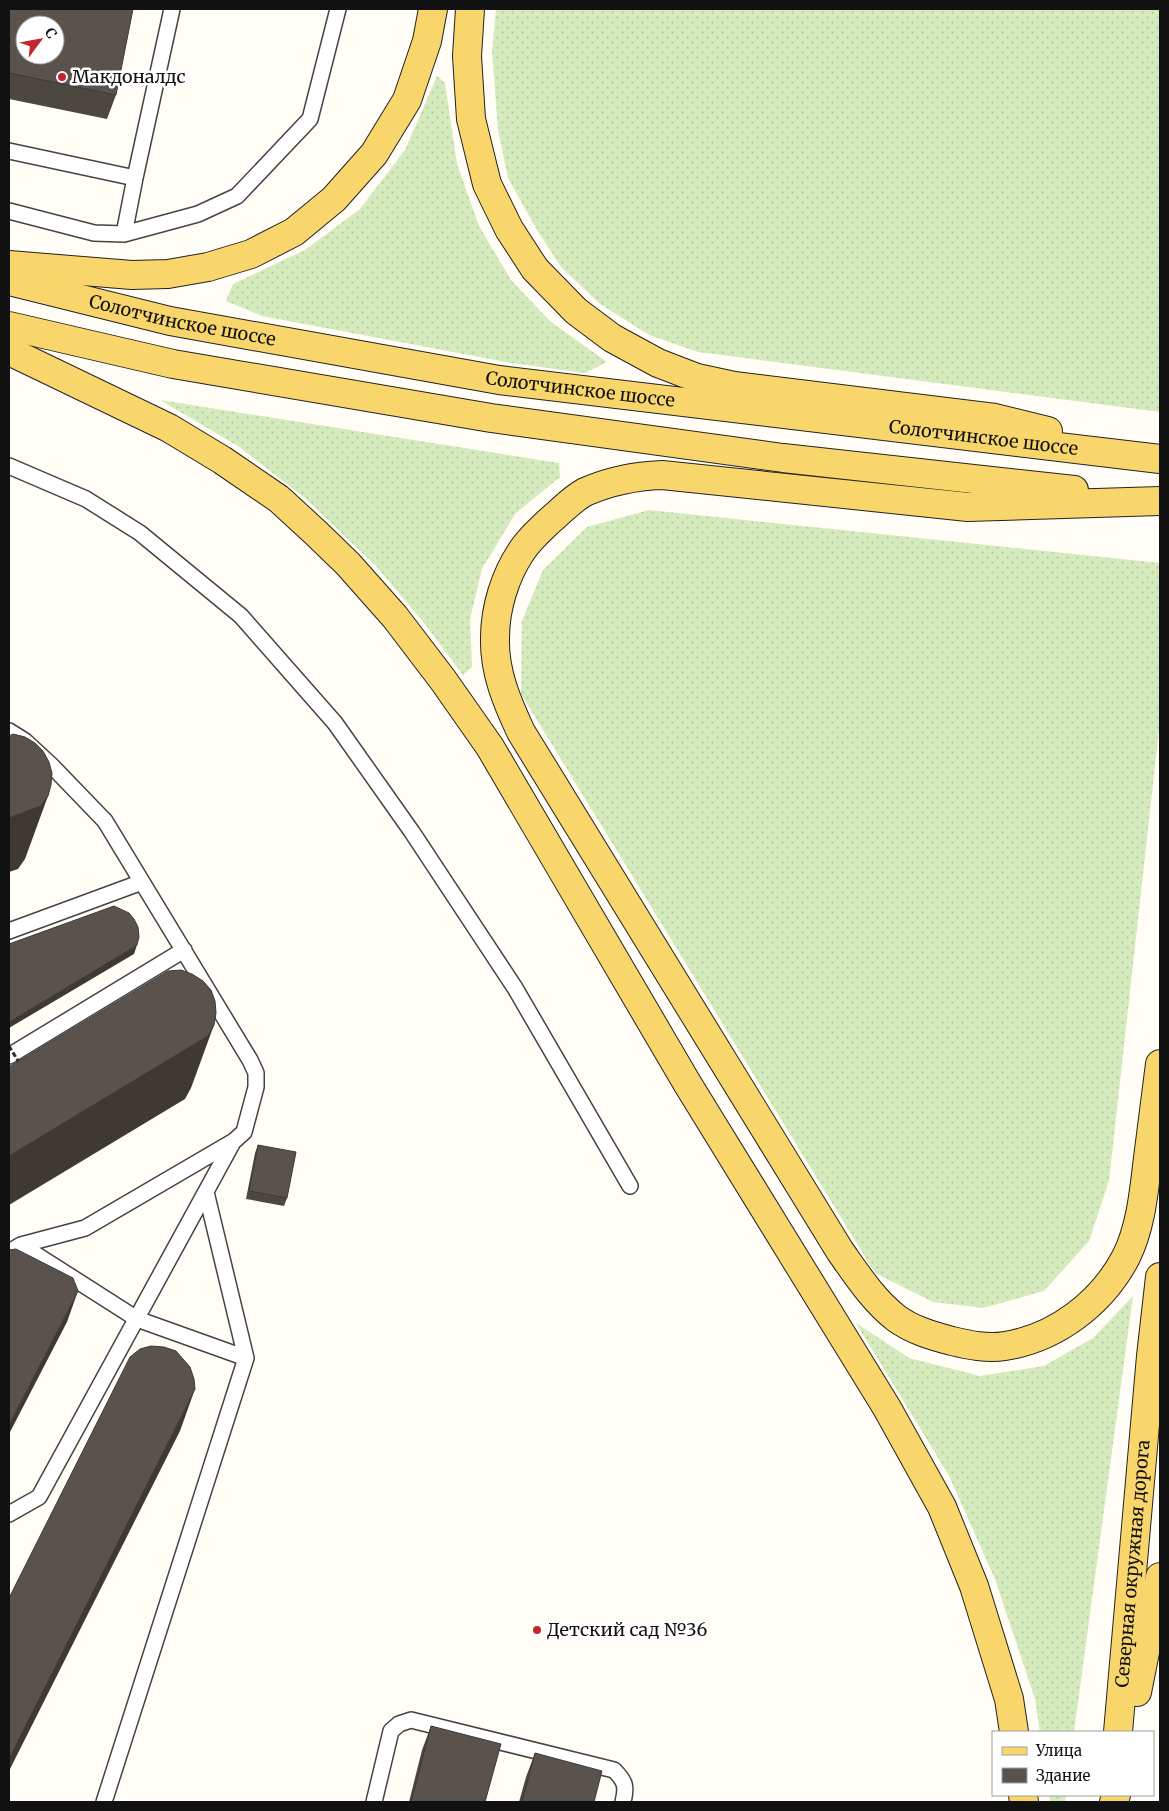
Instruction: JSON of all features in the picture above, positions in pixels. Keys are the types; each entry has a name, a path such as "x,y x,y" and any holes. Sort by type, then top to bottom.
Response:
{"main road":[{"path":"9,265 132,275 168,274 208,267 250,254 294,232 334,199 374,154 407,100 427,41 433,9"},
{"path":"470,9 467,56 471,119 487,184 509,229 535,269 576,312 612,338 658,363 697,378 734,386 996,418 1160,458"},
{"name":"Солотчинское шоссе","path":"9,281 170,321 499,380 1160,458"},
{"path":"9,326 173,364 491,418 783,458 1160,500"},
{"path":"9,350 168,428 222,460 278,499 316,532 348,564 395,617 443,680 490,747 687,1083 887,1408 942,1507 977,1595 1009,1699 1014,1731"},
{"path":"1160,500 968,507 662,475 637,476 610,482 582,493 532,538 521,551 507,576 498,610 495,638 498,672 506,699 521,732 840,1251 869,1292 897,1318 931,1336 975,1346 1003,1347 1034,1339 1060,1327 1087,1306 1112,1281 1126,1256 1138,1222 1160,1064"},
{"name":"Северная окружная дорога","path":"1118,1731 1151,1356 1160,1278"},
{"name":"Северная окружная дорога","path":"1128,1731 1160,1576"}],"lane":[{"path":"124,234 172,9"},
{"path":"9,211 94,233 124,234 198,214 237,196 310,119 338,9"},
{"path":"9,151 135,178"},
{"path":"9,466 86,499 140,533 241,616 335,723 412,832 515,988 630,1186"},
{"path":"9,731 25,741 51,764 105,821 250,1060 256,1073 256,1087 248,1120 244,1132 234,1141 85,1228 15,1249"},
{"path":"9,931 142,882"},
{"path":"9,1056 184,950"},
{"path":"9,1514 39,1498 234,1141"},
{"path":"104,1802 246,1358 206,1192"},
{"path":"15,1249 136,1319 246,1358"},
{"path":"374,1802 391,1731 399,1724 411,1720 614,1770 622,1778 626,1789 623,1802"}],"path":[{"path":"9,1046 23,1068"}],"green space":[{"path":"496,9 1160,9 1160,412 698,352 649,335 600,304 561,267 537,230 508,178 498,130 492,52"},
{"path":"437,76 445,83 457,164 479,226 511,280 551,322 607,362 585,373 511,363 262,316 226,301 233,284 305,250 360,209 405,150"},
{"path":"160,400 559,463 560,477 515,514 482,569 470,619 472,667 463,675 424,623 376,566 306,499 238,446"},
{"path":"649,510 1160,563 1160,721 1109,1181 1089,1241 1044,1291 983,1308 933,1302 875,1273 521,694 522,621 543,570 587,527"},
{"path":"1133,1296 1074,1731 1040,1731 1035,1699 995,1579 949,1476 856,1323 909,1358 980,1376 1044,1366 1093,1338"},
{"path":"1049,1796 1066,1796 1065,1802 1050,1802"}],"building":[{"path":"9,9 133,9 116,95 9,73"},
{"path":"13,734 25,737 43,751 52,773 48,796 41,806 9,818 9,736"},
{"path":"114,906 129,913 134,919 138,927 139,937 137,945 9,1022 9,944"},
{"path":"181,970 203,981 211,990 215,1001 216,1013 214,1025 208,1036 9,1156 9,1067 168,971"},
{"path":"258,1145 296,1152 287,1198 249,1191"},
{"path":"16,1249 73,1278 78,1291 9,1425 9,1250"},
{"path":"151,1346 164,1347 176,1351 190,1367 195,1389 9,1758 9,1598 130,1357 140,1349"},
{"path":"431,1726 501,1744 485,1802 411,1802"},
{"path":"535,1753 602,1771 594,1802 522,1802"}],"place":[{"name":"Макдоналдс","path":"62,77"},
{"name":"Детский сад №36","path":"537,1630"}]}
